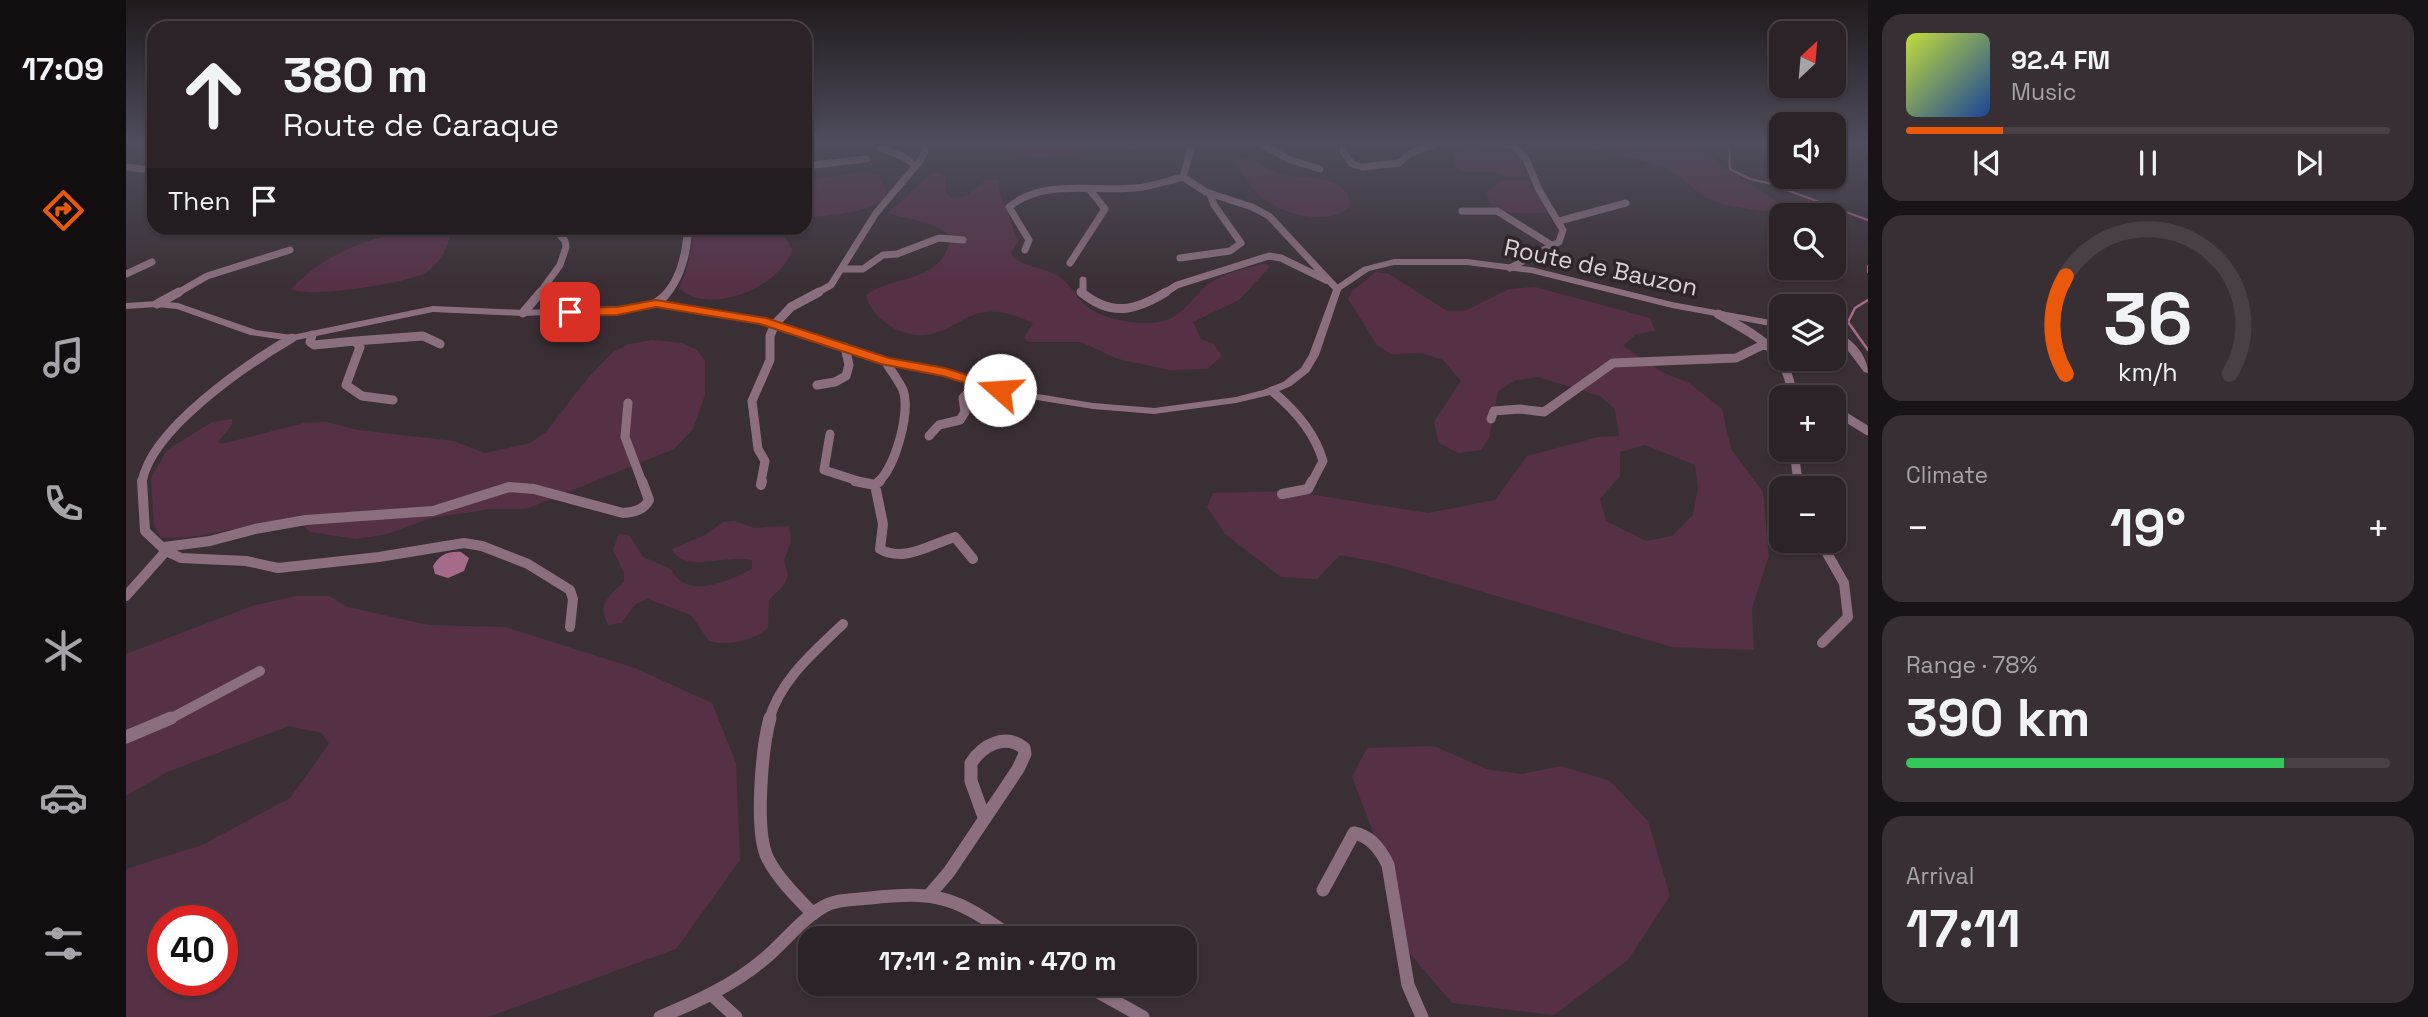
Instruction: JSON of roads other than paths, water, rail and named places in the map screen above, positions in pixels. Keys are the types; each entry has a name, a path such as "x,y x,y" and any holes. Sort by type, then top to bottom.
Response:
{"street":[{"path":"761,485 765,461 758,449 752,401 770,360 770,336 775,324 791,307 831,285 876,213 896,189"},
{"path":"1025,250 1029,240 1009,207 1012,204 1042,191 1099,189"},
{"path":"126,306 157,304 188,309 254,332 292,338 433,309 523,313 617,311 656,303 775,324 886,362 945,372 1032,397 1154,411 1236,400 1272,391 1296,378 1310,362 1336,289 1269,216 1203,189"},
{"path":"1510,268 1553,246 1563,236 1559,221 1539,189"},
{"path":"1070,263 1088,234 1100,221 1105,209 1090,190"},
{"path":"1180,258 1190,254 1233,250 1241,243 1210,194"},
{"path":"1559,221 1583,216 1607,205 1626,204"},
{"path":"1462,211 1497,211 1553,246"},
{"path":"523,313 549,282 566,248 560,235"},
{"path":"656,303 672,288 688,235"},
{"path":"841,269 863,269 883,255 897,254 939,239 963,240"},
{"path":"157,304 207,276 290,250"},
{"path":"1083,280 1081,292 1095,303 1117,309 1143,306 1177,285 1269,256 1281,258 1326,280"},
{"name":"Route de Bauzon","path":"1336,289 1366,269 1394,262 1440,261 1554,274 1672,305 1769,323"},
{"path":"126,274 152,262"},
{"path":"1718,314 1767,343 1788,370 1793,385"},
{"path":"312,335 310,342 314,345 423,336 440,344"},
{"path":"292,338 267,351 201,405 176,426 150,457 142,477 145,531 165,549 181,558 246,561 278,568 379,557 464,543 482,545 528,564 570,590 573,599 570,627"},
{"path":"355,341 359,347 346,385 353,392 370,399 393,400"},
{"path":"1846,341 1868,370"},
{"path":"1491,419 1494,411 1506,409 1544,412 1613,363 1736,358 1767,343"},
{"path":"817,385 833,383 846,376 850,369 850,360 845,347"},
{"path":"875,485 887,475 893,464 906,406 903,390 886,362"},
{"path":"929,436 939,425 960,420 965,412 963,398 977,382"},
{"path":"1272,391 1286,402 1313,439 1323,461 1308,489 1282,494"},
{"path":"126,596 165,549 306,520 433,511 509,487 534,489 623,513 636,512 647,505 649,500 625,437 628,403"},
{"path":"1846,417 1868,431"},
{"path":"830,434 823,460 824,470 875,485"},
{"path":"875,485 883,524 880,549 883,552 895,556 955,537 973,559"},
{"path":"1822,643 1848,617 1844,583 1827,553"},
{"path":"813,914 782,880 766,856 761,814 764,743 774,702 802,663 843,624"},
{"path":"126,737 181,714 260,671"},
{"path":"931,893 949,872 1018,769 1025,754 1021,744 1010,739 997,740 972,761 969,769 984,817"},
{"path":"1324,890 1354,833 1370,839 1384,855 1408,985 1422,1017"},
{"path":"660,1017 713,996 755,967 813,914 835,903 931,893 947,896 995,926"},
{"path":"713,996 736,1017"},
{"path":"1105,996 1143,1017"}],"waterway":[{"path":"1785,189 1868,220"},
{"path":"1868,266 1868,272"},
{"path":"1868,300 1855,308 1848,322 1868,350"}]}
